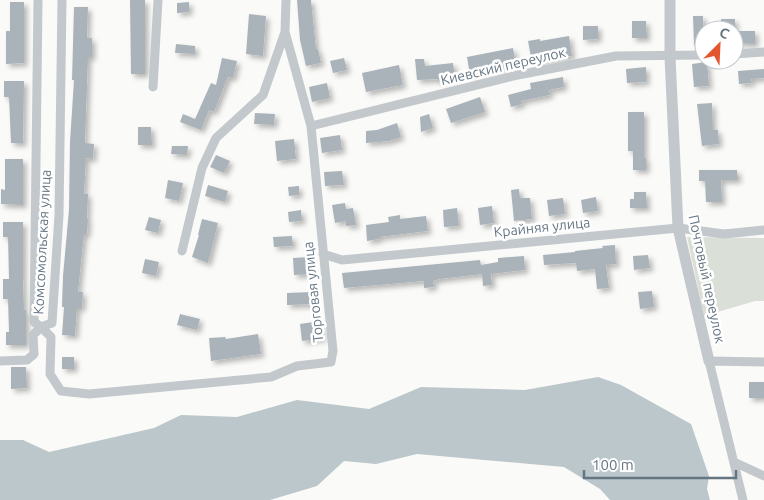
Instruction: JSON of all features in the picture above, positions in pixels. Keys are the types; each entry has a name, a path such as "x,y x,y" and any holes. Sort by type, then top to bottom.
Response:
{"street":[{"name":"Комсомольская улица","path":"38,0 34,322 42,326 52,323 59,215 62,0"},
{"path":"153,88 158,0"},
{"name":"Торговая улица","path":"42,326 51,337 50,374 61,391 89,394 271,377 297,366 330,362 333,351 311,126 285,32 286,0"},
{"name":"Почтовый переулок","path":"670,0 670,56 678,228 743,500"},
{"path":"182,251 202,168 216,138 263,94 285,32"},
{"path":"744,53 764,52"},
{"name":"Киевский переулок","path":"311,126 518,74 616,56 694,55"},
{"name":"Крайняя улица","path":"323,254 342,260 678,228 724,234 764,230"},
{"path":"0,361 27,360 34,354 33,334 42,326"},
{"path":"709,361 764,362"},
{"path":"734,462 764,476"}],"shaded area":[{"path":"687,237 764,238 764,301 755,301 704,316"},
{"path":"598,377 621,385 691,424 709,476 707,489 710,500 610,500 600,489 564,467 417,454 376,464 344,461 317,486 270,500 0,500 0,440 23,440 49,452 154,428 181,415 237,417 297,400 369,409 421,387 525,390"}],"building":[{"path":"130,0 145,0 145,74 131,74"},
{"path":"297,0 311,0 316,49 318,49 321,63 306,66 300,40"},
{"path":"10,2 24,2 24,63 6,64 6,31 10,31"},
{"path":"189,2 189,12 177,13 177,3"},
{"path":"74,7 88,7 87,38 92,38 92,57 88,57 85,143 94,144 93,159 86,158 84,194 88,194 88,219 87,234 84,234 78,292 83,292 82,308 77,308 75,336 62,335 64,307 62,307 63,276 69,210 70,142 74,80 72,80"},
{"path":"249,14 266,16 263,56 246,54"},
{"path":"693,16 703,16 703,20 694,20 694,45"},
{"path":"632,21 646,21 647,38 632,38"},
{"path":"583,26 598,26 598,39 583,40"},
{"path":"744,31 755,31 755,44 744,43"},
{"path":"569,36 572,56 532,62 528,41"},
{"path":"176,44 195,46 195,54 175,53"},
{"path":"513,48 516,65 470,75 467,57"},
{"path":"222,58 237,61 233,78 228,77 214,112 209,110 201,130 180,122 183,114 195,119 211,83 216,85"},
{"path":"344,58 347,70 333,73 330,61"},
{"path":"415,59 424,59 425,66 453,63 455,78 438,81 438,79 417,80"},
{"path":"692,64 694,64 694,70 708,70 709,86 694,87"},
{"path":"399,65 403,85 366,92 362,73"},
{"path":"646,67 646,82 627,83 626,69"},
{"path":"764,69 764,78 751,79 752,83 739,84 738,71"},
{"path":"563,77 564,87 549,90 550,95 521,101 522,104 511,107 508,95 531,89 530,83"},
{"path":"4,81 24,81 23,143 11,143 9,97 4,97"},
{"path":"327,83 330,98 312,102 309,87"},
{"path":"480,97 485,112 451,123 446,109"},
{"path":"712,103 713,130 718,130 719,144 702,146 697,104"},
{"path":"628,112 644,112 644,158 646,158 646,170 633,170 633,151 628,151"},
{"path":"255,113 275,114 274,125 254,124"},
{"path":"429,114 433,128 421,132 420,117"},
{"path":"397,123 401,137 389,141 366,143 366,131 377,130"},
{"path":"138,127 151,127 152,145 138,145"},
{"path":"340,135 342,150 322,153 320,138"},
{"path":"294,139 296,159 277,161 275,141"},
{"path":"172,146 188,146 187,155 171,154"},
{"path":"216,155 230,161 224,173 210,167"},
{"path":"5,159 23,159 23,205 1,204 1,189 5,190"},
{"path":"699,170 737,170 738,180 721,180 722,202 706,202 705,181 699,181"},
{"path":"342,171 344,185 325,186 324,172"},
{"path":"168,180 183,183 179,201 165,198"},
{"path":"208,185 228,191 225,202 205,196"},
{"path":"299,186 299,195 289,196 288,187"},
{"path":"519,189 520,198 530,198 532,219 514,221 511,190"},
{"path":"634,192 646,192 647,208 630,208 630,199 634,199"},
{"path":"596,197 598,211 583,213 581,200"},
{"path":"563,198 565,214 549,216 547,200"},
{"path":"345,203 346,209 353,208 356,225 346,226 346,221 335,223 332,205"},
{"path":"492,206 494,223 480,225 478,208"},
{"path":"457,208 459,226 444,227 443,210"},
{"path":"301,210 302,221 289,222 288,212"},
{"path":"400,215 400,219 426,216 428,231 379,237 379,239 367,241 366,225 389,222 388,217"},
{"path":"149,217 161,220 158,233 145,230"},
{"path":"202,219 218,223 208,263 192,257"},
{"path":"3,222 23,222 26,345 6,345 6,332 9,332 8,299 3,299 3,279 9,279 8,237 3,237"},
{"path":"292,236 293,246 274,247 273,237"},
{"path":"615,245 616,264 606,265 609,288 597,289 595,269 577,271 576,263 544,265 543,255"},
{"path":"648,255 650,268 634,270 633,256"},
{"path":"524,256 525,270 491,274 492,285 483,286 482,274 440,279 433,281 434,287 424,288 424,281 344,288 342,273 480,260 481,265 498,262 498,258"},
{"path":"309,257 310,274 294,275 293,258"},
{"path":"145,259 159,262 156,276 142,273"},
{"path":"652,291 654,307 640,309 638,292"},
{"path":"312,292 313,304 287,305 287,293"},
{"path":"180,314 200,319 197,330 177,325"},
{"path":"320,321 323,338 302,341 300,324"},
{"path":"258,334 261,354 211,361 209,338 225,337 226,339"},
{"path":"62,357 74,357 74,369 62,369"},
{"path":"11,367 26,367 27,388 11,389"},
{"path":"749,382 764,382 764,398 749,398"}]}
